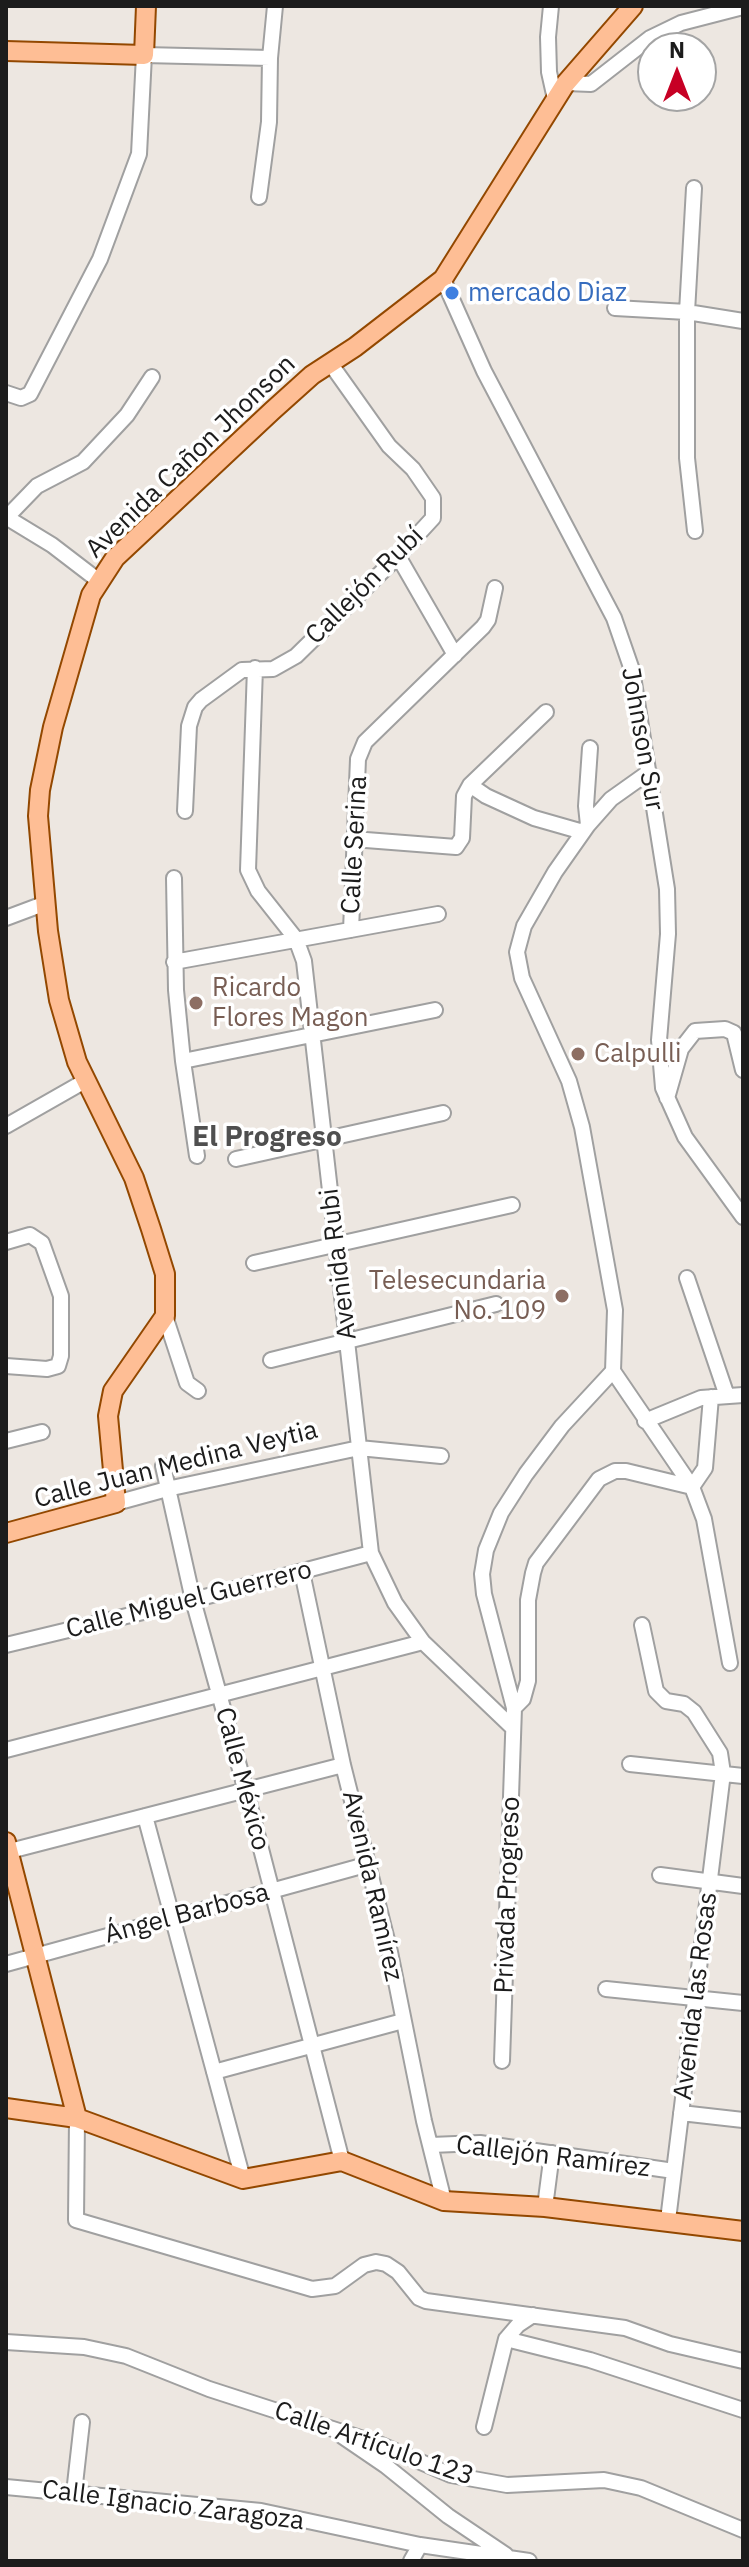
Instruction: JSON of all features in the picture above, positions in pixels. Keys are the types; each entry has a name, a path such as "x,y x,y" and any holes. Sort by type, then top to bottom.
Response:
{"main road":[{"path":"6,51 144,55 146,6"},
{"path":"443,279 566,83 633,6"},
{"name":"Avenida Cañon Jhonson","path":"165,1316 165,1274 134,1178 85,1081 59,1000 48,931 39,827 40,790 53,727 91,595 126,548 272,411 330,363 443,279"},
{"path":"116,1503 108,1416 113,1391 165,1316"},
{"name":"Calle Juan Medina Veytia","path":"6,1533 116,1503"},
{"path":"7,1849 77,2118"},
{"path":"6,2108 77,2118 243,2179 342,2161 444,2201 545,2207 743,2231"}],"street":[{"path":"259,197 269,122 275,6"},
{"path":"551,6 549,72 555,99"},
{"path":"566,83 591,84 650,38 681,23 743,7"},
{"path":"6,393 25,398 35,386 100,259 134,174 142,136 144,55 270,58"},
{"path":"694,188 687,312 687,458 695,531"},
{"name":"Johnson Sur","path":"443,279 484,371 614,618 632,670 667,889 668,934 659,1040 663,1088 685,1137 743,1217"},
{"path":"615,308 687,312 743,321"},
{"name":"Callejón Rubí","path":"185,811 189,726 195,707 239,672 255,668 273,669 296,656 433,518 433,498 413,469 389,446 330,363"},
{"path":"99,581 52,545 6,517 37,486 83,462 127,415 152,377"},
{"path":"398,556 455,655"},
{"name":"Calle Serina","path":"351,930 358,759 365,742 488,620 495,588"},
{"name":"Avenida Rubi","path":"255,668 248,870 258,891 296,939 304,961 371,1553 395,1603 423,1642 513,1728"},
{"path":"353,839 456,847 462,838 464,796 470,785 546,712"},
{"path":"585,828 590,748"},
{"path":"649,772 611,799 585,828 524,926 517,952 522,978 569,1081 582,1127 615,1310 613,1371 692,1487 704,1519 730,1663"},
{"path":"470,785 486,796 534,818 585,828"},
{"path":"174,878 174,962 183,1061 197,1156"},
{"path":"6,918 46,903"},
{"path":"174,962 438,914"},
{"path":"183,1061 435,1010"},
{"path":"667,1098 681,1049 695,1031 725,1029 734,1033 743,1070"},
{"path":"6,1126 85,1081"},
{"path":"236,1159 443,1113"},
{"path":"254,1263 512,1205"},
{"path":"6,1242 30,1235 42,1243 61,1296 61,1356 58,1366 47,1369 6,1366"},
{"path":"687,1278 727,1396"},
{"path":"271,1360 496,1304"},
{"path":"165,1316 187,1383 198,1391"},
{"path":"514,1708 484,1594 482,1574 486,1550 501,1513 526,1474 562,1426 613,1371"},
{"path":"645,1421 694,1401 743,1395"},
{"path":"692,1487 705,1468 711,1397"},
{"path":"6,1441 42,1432"},
{"name":"Calle Juan Medina Veytia","path":"116,1503 359,1448 441,1456"},
{"name":"Calle México","path":"163,1466 193,1600 342,2161"},
{"path":"514,1708 523,1699 528,1681 528,1600 536,1563 599,1479 615,1471 626,1471 692,1487"},
{"name":"Calle Miguel Guerrero","path":"6,1645 371,1553"},
{"name":"Avenida Ramírez","path":"302,1572 343,1765 369,1864 444,2201"},
{"path":"642,1625 656,1691 661,1697 684,1704 694,1712 720,1753 723,1773"},
{"path":"6,1750 423,1642"},
{"name":"Privada Progreso","path":"502,2061 514,1708"},
{"path":"630,1764 743,1776"},
{"path":"7,1849 343,1765"},
{"name":"Avenida las Rosas","path":"668,2220 723,1773"},
{"path":"145,1816 243,2179"},
{"name":"Ángel Barbosa","path":"6,1964 369,1864"},
{"path":"660,1875 743,1886"},
{"path":"606,1989 743,2003"},
{"path":"214,2072 403,2021"},
{"path":"681,2113 743,2120"},
{"path":"77,2118 76,2220 312,2289 335,2286 364,2265 376,2262 386,2264 398,2272 419,2298 426,2301 625,2328 670,2344 743,2361"},
{"name":"Callejón Ramírez","path":"431,2145 471,2142 674,2171"},
{"path":"545,2207 552,2153"},
{"path":"484,2427 506,2339 518,2325 534,2315"},
{"path":"506,2339 590,2360 743,2410"},
{"name":"Calle Artículo 123","path":"6,2342 84,2347 126,2356 209,2389 379,2444 451,2475 507,2485 604,2480 641,2488 743,2530"},
{"path":"74,2493 82,2422"},
{"path":"336,2430 448,2516 510,2557"},
{"name":"Calle Ignacio Zaragoza","path":"6,2487 261,2511 415,2553 510,2557 529,2561"}],"place":[{"name":"mercado Diaz","path":"452,293"},
{"name":"Ricardo Flores Magon","path":"196,1003"},
{"name":"Calpulli","path":"578,1054"},
{"name":"Telesecundaria No. 109","path":"562,1296"}],"district":[{"name":"El Progreso","path":"267,1138"}]}
